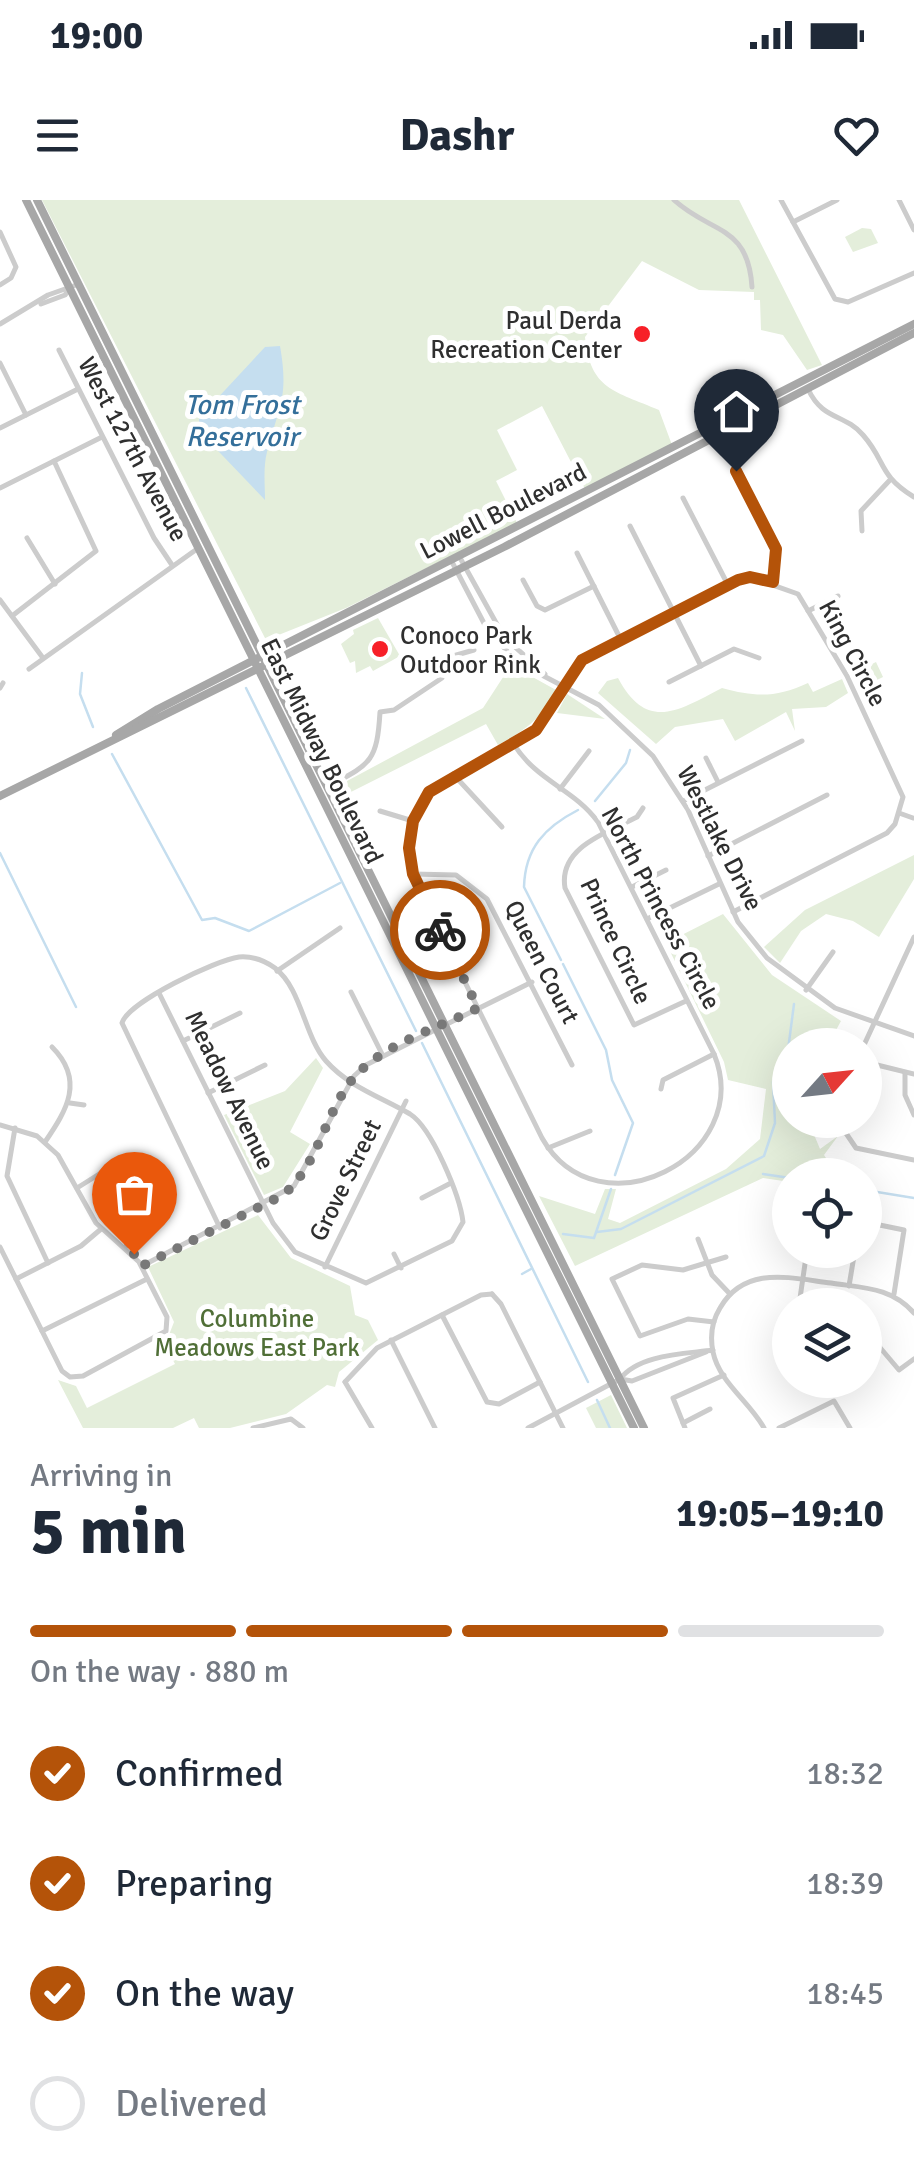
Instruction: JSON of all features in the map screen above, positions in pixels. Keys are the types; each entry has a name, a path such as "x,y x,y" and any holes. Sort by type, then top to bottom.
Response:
{"main road":[{"name":"East Midway Boulevard","path":"26,200 74,286 616,1381 644,1428"},
{"name":"East Midway Boulevard","path":"37,200 74,286"},
{"name":"Lowell Boulevard","path":"0,796 190,693 262,663 460,568 649,470 914,324"},
{"name":"Lowell Boulevard","path":"113,738 161,719 431,570 680,444 914,334"},
{"path":"649,470 679,452 680,444"},
{"path":"406,595 408,588 431,570"},
{"path":"161,719 190,699 190,693"},
{"name":"East Midway Boulevard","path":"616,1381 634,1428"}],"street":[{"path":"674,200 733,236 747,258 752,287"},
{"path":"781,200 828,292 838,304 914,273"},
{"path":"793,222 837,200"},
{"path":"899,200 914,230"},
{"path":"905,213 914,209"},
{"path":"0,232 16,266 14,276 0,285"},
{"path":"0,324 38,304 51,303 74,286"},
{"name":"West 127th Avenue","path":"59,350 172,565"},
{"path":"0,362 26,415"},
{"path":"806,385 825,413 865,437 889,480 914,497"},
{"path":"0,428 78,389"},
{"path":"0,488 102,437"},
{"path":"12,616 98,552 54,461"},
{"path":"728,1116 720,1113 695,1150 627,1184 583,1179 564,1167 548,1148 478,1008 413,874 409,848 413,821 429,792 453,774 513,744 547,718 577,663 728,586 750,577 773,582 776,549 736,471"},
{"path":"862,531 861,510 889,480"},
{"path":"682,498 728,586"},
{"path":"630,526 702,666"},
{"path":"27,538 55,584"},
{"path":"29,669 204,546"},
{"path":"577,553 621,640"},
{"name":"Westlake Drive","path":"455,558 504,638 547,676 606,710 639,739 684,801 733,912 759,950 806,990 871,1024 914,1036"},
{"path":"523,580 543,610 594,586"},
{"name":"King Circle","path":"773,582 795,591 847,676 901,788 899,813"},
{"path":"808,611 838,596"},
{"path":"0,600 43,659"},
{"path":"669,682 738,648 758,658"},
{"path":"324,788 369,764 377,747 380,712 394,710 442,678 439,660 459,651 474,650"},
{"path":"684,801 802,741"},
{"name":"North Princess Circle","path":"513,744 533,772 586,808 604,833 714,1054 722,1080 720,1113"},
{"path":"560,789 589,751"},
{"path":"706,758 719,783"},
{"path":"453,774 502,827"},
{"path":"708,856 826,795"},
{"path":"604,833 636,817 643,808"},
{"path":"380,810 413,821"},
{"path":"733,912 887,834 899,813 913,818"},
{"name":"Prince Circle","path":"604,833 577,851 564,876 602,962 634,1025 687,1000"},
{"path":"632,887 666,870"},
{"name":"Queen Court","path":"413,874 448,873 479,890 496,912 572,1065"},
{"path":"648,919 719,884"},
{"path":"278,971 340,928"},
{"path":"870,1028 914,937"},
{"path":"806,990 832,952"},
{"path":"220,1228 124,1036 122,1023 128,1011 159,993 210,968 250,957 278,971 324,1060 424,1127 451,1183 422,1198"},
{"path":"142,1266 283,1195 301,1176 350,1081 383,1056 532,982"},
{"path":"351,992 383,1056"},
{"name":"Meadow Avenue","path":"159,993 285,1243 326,1268 366,1283 452,1241 460,1232 462,1218 451,1183"},
{"path":"183,1041 240,1012"},
{"path":"45,1142 70,1102 69,1075 52,1047"},
{"path":"661,1089 663,1080 714,1054"},
{"path":"208,1092 265,1065"},
{"path":"882,1066 914,1074"},
{"path":"905,1072 905,1095 914,1115"},
{"path":"402,1110 406,1101"},
{"path":"70,1102 84,1105"},
{"name":"Grove Street","path":"326,1268 402,1110"},
{"path":"0,1126 15,1128 45,1142 58,1155 102,1229 126,1246 142,1266 167,1317 164,1335 83,1376 70,1376 62,1370 0,1248"},
{"path":"15,1128 7,1176 48,1263"},
{"path":"548,1148 590,1131"},
{"path":"849,1138 856,1148 914,1160"},
{"path":"77,1188 112,1166"},
{"path":"882,1225 904,1230 894,1294"},
{"path":"126,1246 140,1226"},
{"path":"16,1279 82,1246 102,1229"},
{"path":"698,1238 707,1262 730,1294"},
{"path":"394,1254 401,1268"},
{"path":"714,1322 692,1318 640,1336 612,1282 642,1265 683,1270 726,1257"},
{"path":"801,1288 804,1268"},
{"path":"850,1286 852,1268"},
{"path":"764,1428 709,1351 714,1322 730,1294 764,1276 802,1279 894,1294 914,1313"},
{"path":"42,1332 148,1279"},
{"path":"372,1428 342,1382 364,1357 493,1291 562,1428"},
{"path":"442,1314 481,1396 493,1408 540,1382"},
{"path":"391,1340 435,1428"},
{"path":"882,1350 899,1370 914,1359"},
{"path":"528,1428 616,1381 628,1370 663,1357 709,1351"},
{"path":"616,1381 632,1381 709,1351"},
{"path":"710,1409 684,1426 674,1396 724,1375"},
{"path":"779,1428 834,1401 850,1428"},
{"path":"253,1428 294,1419 304,1428"}],"green space":[{"path":"42,200 739,200 822,365 807,370 783,335 761,330 760,300 754,300 754,292 699,290 642,261 585,337 592,368 599,378 618,393 659,410 672,445 585,489 542,406 497,430 517,470 496,481 517,523 346,608 266,640"},
{"path":"862,228 871,229 878,243 853,252 845,237"},
{"path":"378,618 400,656 373,671 370,666 356,673 355,661 350,663 341,644 354,634 353,630"},
{"path":"876,662 883,677 859,689 852,674"},
{"path":"511,665 556,690 539,716 525,728 498,745 486,724 339,798 334,788 483,708"},
{"path":"618,678 640,706 664,712 722,688 765,694 808,683 813,692 842,679 848,693 826,707 792,709 795,731 786,712 735,741 723,719 675,727 656,744 598,693 607,681"},
{"path":"567,694 605,719 557,713"},
{"path":"914,855 914,879 879,937 853,921 826,914 801,931 780,963 764,947 805,910"},
{"path":"723,914 772,975 841,1021 837,1028 772,1028 772,1138 815,1138 820,1149 837,1138 824,1155 826,1158 772,1158 772,1179 763,1178 575,1266 539,1196 595,1214 605,1189 616,1189 608,1219 620,1223 726,1169 760,1139 766,1089 728,1080 724,1062 666,943"},
{"path":"316,1058 323,1068 290,1132 310,1144 283,1187 264,1195 224,1115 285,1091"},
{"name":"Columbine Meadows East Park","path":"258,1215 291,1258 350,1286 355,1315 368,1320 378,1340 339,1372 335,1387 327,1385 286,1414 230,1428 199,1428 194,1418 173,1428 83,1428 58,1380 76,1386 87,1408 175,1364 165,1345 174,1322 148,1267"},
{"path":"611,1395 627,1428 596,1428 586,1408"}],"water":[{"name":"Tom Frost Reservoir","path":"280,346 283,390 266,458 265,500 199,431 199,418 265,347"}],"waterway":[{"path":"82,673 80,694 93,727"},
{"path":"246,688 416,1031"},
{"path":"595,801 626,763 630,750"},
{"path":"112,754 202,920 215,918 249,931 340,883"},
{"path":"561,960 524,887 525,873 539,840 578,810"},
{"path":"0,853 76,1007"},
{"path":"563,964 606,1050 612,1080 633,1123 615,1175"},
{"path":"597,1232 621,1229 764,1156 775,1123 773,1082 788,1050 794,1004"},
{"path":"422,1043 588,1382"},
{"path":"763,1174 772,1175"},
{"path":"563,1234 594,1238 611,1189"},
{"path":"882,1193 914,1198"},
{"path":"522,1274 531,1269"},
{"path":"597,1400 610,1428"}],"way so far":[{"path":"134,1254 142,1266 283,1195 310,1162 354,1076 366,1065 478,1008 440,930"}],"place":[{"name":"Paul Derda Recreation Center","path":"642,334"},
{"name":"Conoco Park Outdoor Rink","path":"380,649"}],"route":[{"path":"440,930 410,863 413,821 429,792 444,779 536,730 582,660 738,580 756,577 773,582 778,555 736,471"}]}
